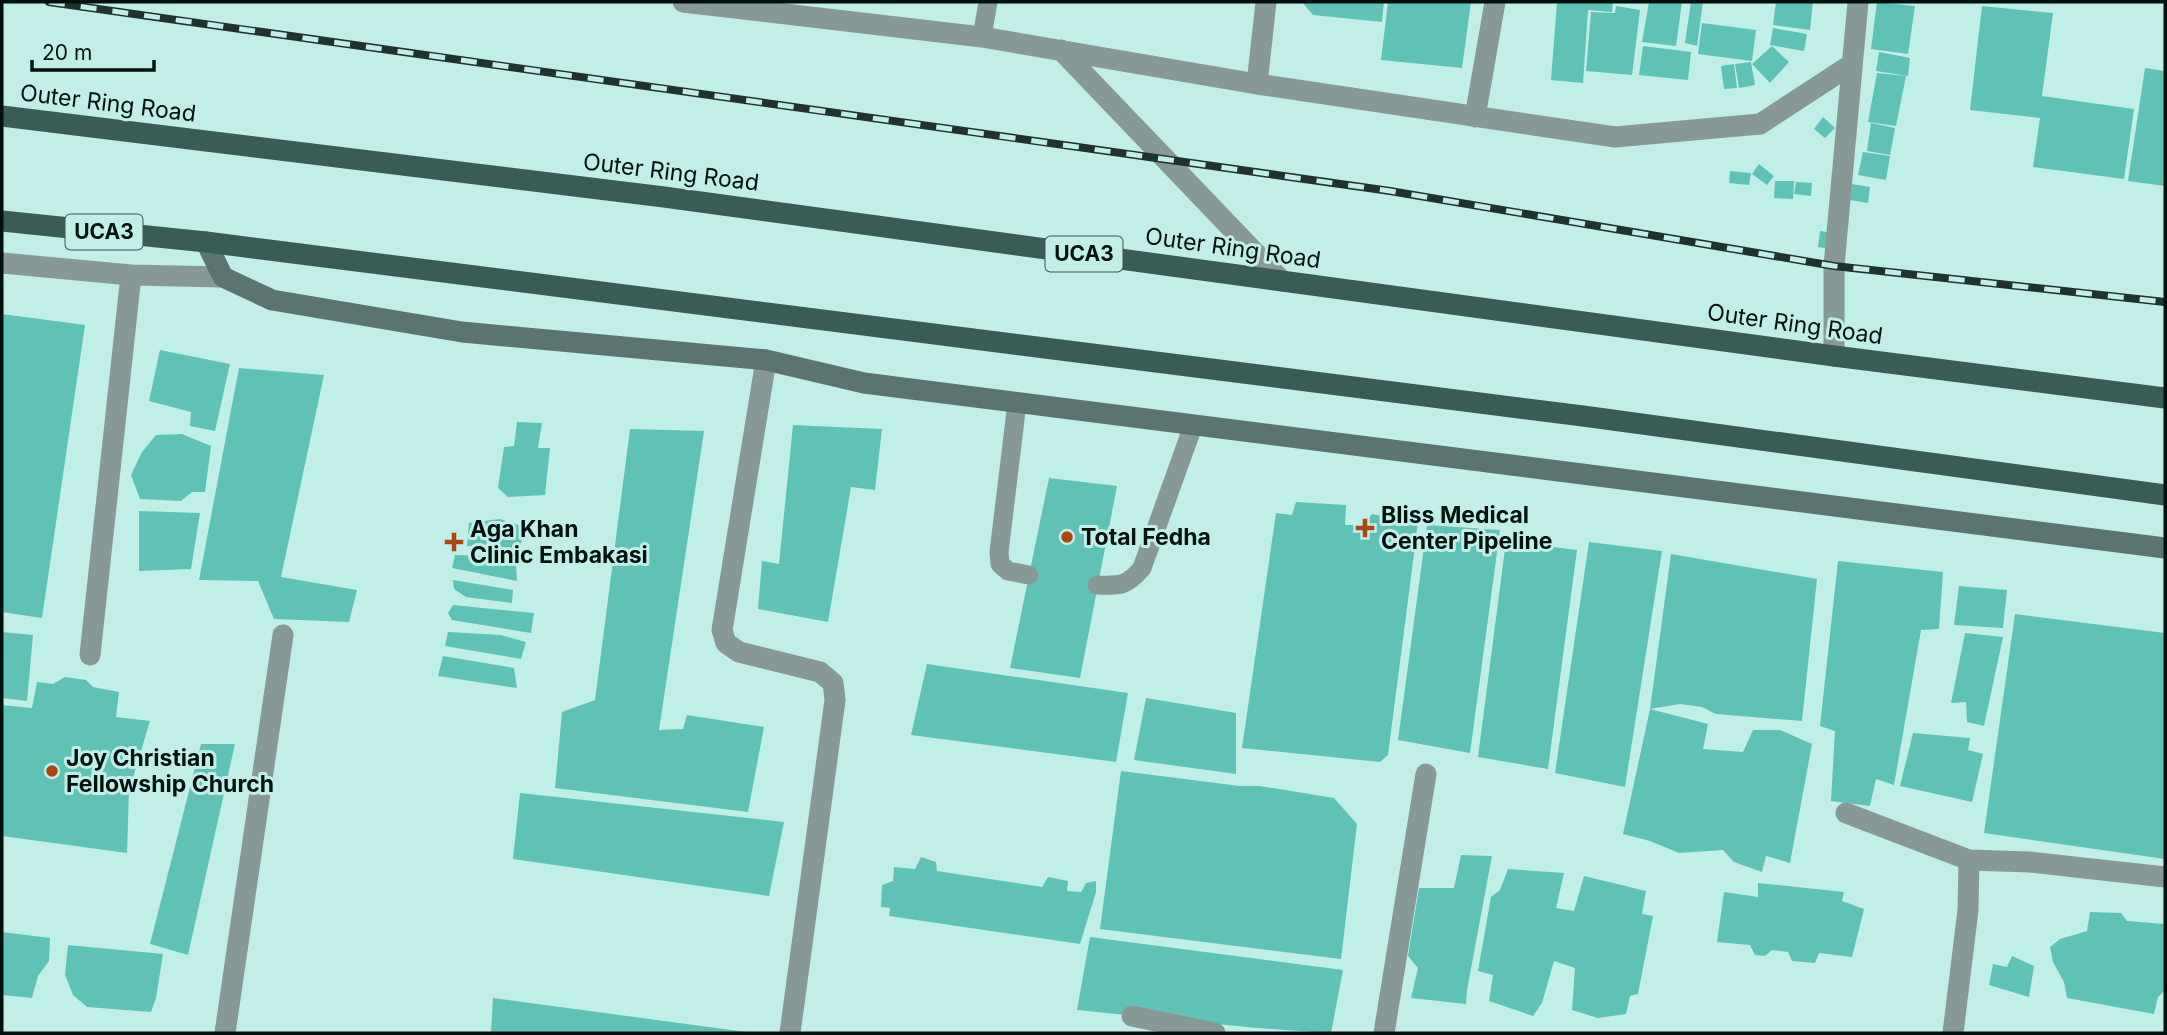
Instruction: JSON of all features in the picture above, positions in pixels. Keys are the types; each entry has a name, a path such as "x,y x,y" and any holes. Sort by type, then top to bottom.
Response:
{"main road":[{"name":"Outer Ring Road","path":"2,116 664,197 1834,356 2165,398"},
{"name":"UCA3","path":"2,222 206,242 1583,415 2165,495"},
{"path":"206,242 223,277 272,300 462,332 766,360 864,383 2165,548"}],"street":[{"path":"683,2 982,37 1257,83 1615,137 1760,124 1852,64"},
{"path":"1257,83 1266,2"},
{"path":"1475,117 1495,2"},
{"path":"1834,356 1834,266 1858,2"},
{"path":"1061,50 1282,281"},
{"path":"2,263 131,275 223,277"},
{"path":"90,655 131,275"},
{"path":"766,360 722,630 726,643 739,652 820,673 833,683 835,700 790,1033"},
{"path":"225,1033 283,635"},
{"path":"1384,1033 1426,774"},
{"path":"1846,813 1969,860 2030,862 2165,877"},
{"path":"1953,1033 1968,911 1969,860"},
{"path":"1132,1016 1215,1033"}],"lane":[{"path":"982,37 988,2"},
{"path":"1017,403 999,552 1000,564 1008,571 1029,575"},
{"path":"1097,585 1120,586 1142,568 1193,426"}],"building":[{"path":"1302,2 1384,2 1382,22 1313,15"},
{"path":"1388,2 1471,2 1462,68 1381,60"},
{"path":"1557,2 1613,2 1612,12 1588,10 1583,83 1551,80"},
{"path":"1649,2 1682,2 1676,46 1642,42"},
{"path":"1691,2 1703,2 1697,46 1685,43"},
{"path":"1776,2 1813,2 1810,30 1773,25"},
{"path":"1877,2 1915,6 1908,54 1871,49"},
{"path":"1616,6 1640,10 1632,75 1586,71 1591,12 1615,13"},
{"path":"1982,6 2053,13 2042,96 2134,109 2124,179 2033,167 2040,118 1970,110"},
{"path":"1702,23 1756,30 1752,61 1698,54"},
{"path":"1773,28 1807,34 1804,51 1770,45"},
{"path":"1643,46 1691,52 1688,80 1639,75"},
{"path":"1772,46 1789,62 1770,83 1752,64"},
{"path":"1879,52 1910,58 1908,76 1876,71"},
{"path":"1751,62 1755,85 1739,88 1735,64"},
{"path":"1734,64 1737,88 1724,89 1721,66"},
{"path":"2145,68 2165,71 2165,186 2128,181"},
{"path":"1877,73 1906,76 1896,126 1868,122"},
{"path":"1823,117 1835,128 1825,138 1814,129"},
{"path":"1871,123 1895,128 1890,155 1867,151"},
{"path":"1863,152 1890,156 1886,180 1858,175"},
{"path":"1759,164 1774,176 1767,185 1752,174"},
{"path":"1730,171 1751,173 1749,185 1729,183"},
{"path":"1775,181 1794,181 1793,199 1774,198"},
{"path":"1796,182 1812,183 1811,196 1794,194"},
{"path":"1852,184 1870,187 1868,203 1850,200"},
{"path":"1820,231 1834,233 1831,249 1818,247"},
{"path":"2,314 85,325 42,618 2,612"},
{"path":"160,350 230,364 215,431 190,426 191,412 149,401"},
{"path":"239,368 324,375 281,577 357,590 349,622 274,619 258,581 199,580"},
{"path":"517,422 542,423 538,448 550,448 545,495 508,497 498,488 504,447 514,446"},
{"path":"793,425 882,429 875,490 851,487 828,622 758,609 762,561 779,564"},
{"path":"630,429 704,431 659,730 683,729 687,715 764,727 748,812 555,788 562,712 595,700"},
{"path":"182,434 211,446 205,492 192,492 181,501 140,499 131,475 142,452 156,435"},
{"path":"1049,478 1117,486 1080,678 1010,668"},
{"path":"1296,502 1346,505 1345,525 1363,525 1372,514 1418,523 1388,755 1380,762 1242,748 1276,513 1292,515"},
{"path":"139,511 200,513 191,569 139,571"},
{"path":"500,519 525,527 518,556 492,547 467,546 469,523"},
{"path":"1427,525 1500,530 1470,753 1398,740"},
{"path":"1506,541 1577,550 1548,769 1478,757"},
{"path":"1589,542 1662,551 1625,787 1555,773"},
{"path":"1671,554 1817,579 1802,721 1716,714 1702,707 1680,704 1650,709"},
{"path":"455,555 491,556 516,563 517,581 452,568"},
{"path":"1838,561 1943,572 1939,629 1921,630 1894,785 1876,779 1870,806 1831,801 1835,731 1820,726"},
{"path":"453,580 513,590 512,603 466,597 454,589"},
{"path":"1959,586 2007,590 2003,628 1954,625"},
{"path":"453,605 534,613 531,633 452,620 448,613"},
{"path":"2015,614 2165,633 2165,859 1984,833"},
{"path":"2,632 33,635 27,701 2,698"},
{"path":"448,632 501,635 526,642 521,659 445,646"},
{"path":"1965,633 2003,637 1984,726 1967,722 1966,702 1951,703"},
{"path":"443,656 514,668 517,688 438,676"},
{"path":"927,664 1128,693 1116,762 911,735"},
{"path":"65,677 86,680 93,687 119,692 116,717 150,721 129,791 127,853 2,836 2,705 32,708 37,682 53,684"},
{"path":"1146,698 1236,713 1236,774 1134,760"},
{"path":"1650,709 1708,724 1703,749 1743,752 1753,730 1780,730 1812,744 1790,863 1766,856 1762,872 1734,862 1723,850 1679,853 1623,834"},
{"path":"1913,733 1970,738 1968,750 1983,754 1972,802 1900,786"},
{"path":"201,744 235,744 188,955 150,944"},
{"path":"1121,771 1240,786 1260,786 1334,798 1357,824 1341,959 1100,929"},
{"path":"520,793 784,822 769,896 513,859"},
{"path":"1461,855 1492,856 1466,1004 1411,998 1418,968 1408,956 1419,888 1454,888"},
{"path":"921,857 936,862 937,871 1042,887 1048,877 1068,881 1067,891 1081,892 1086,883 1096,881 1096,892 1080,944 889,916 890,908 881,907 882,885 893,881 894,867 915,869"},
{"path":"1508,869 1564,873 1556,908 1574,911 1584,876 1646,891 1642,914 1653,916 1638,994 1630,996 1626,1014 1598,1018 1572,1010 1575,968 1554,961 1542,1003 1533,1016 1489,1001 1493,975 1478,971 1491,897 1500,890"},
{"path":"1758,883 1844,892 1842,901 1864,909 1852,957 1819,953 1815,963 1792,961 1788,952 1772,950 1765,956 1755,955 1750,945 1717,942 1724,892 1758,897"},
{"path":"2090,912 2121,913 2127,921 2165,924 2165,990 2158,997 2154,1014 2067,998 2064,982 2053,962 2050,947 2060,939 2087,931"},
{"path":"2,932 50,938 49,961 38,976 32,998 2,995"},
{"path":"1090,937 1343,970 1331,1033 1077,1010"},
{"path":"68,945 163,954 151,1012 87,1007 73,995 65,975"},
{"path":"2012,956 2034,966 2029,997 1989,985 1993,964 2007,967"},
{"path":"493,998 746,1032 746,1033 491,1033"}],"railway":[{"path":"49,2 1390,191 1834,266 2165,302"}],"place":[{"name":"Bliss Medical Center Pipeline","path":"1365,528"},
{"name":"Total Fedha","path":"1067,537"},
{"name":"Aga Khan Clinic Embakasi","path":"454,542"},
{"name":"Joy Christian Fellowship Church","path":"52,771"}]}
